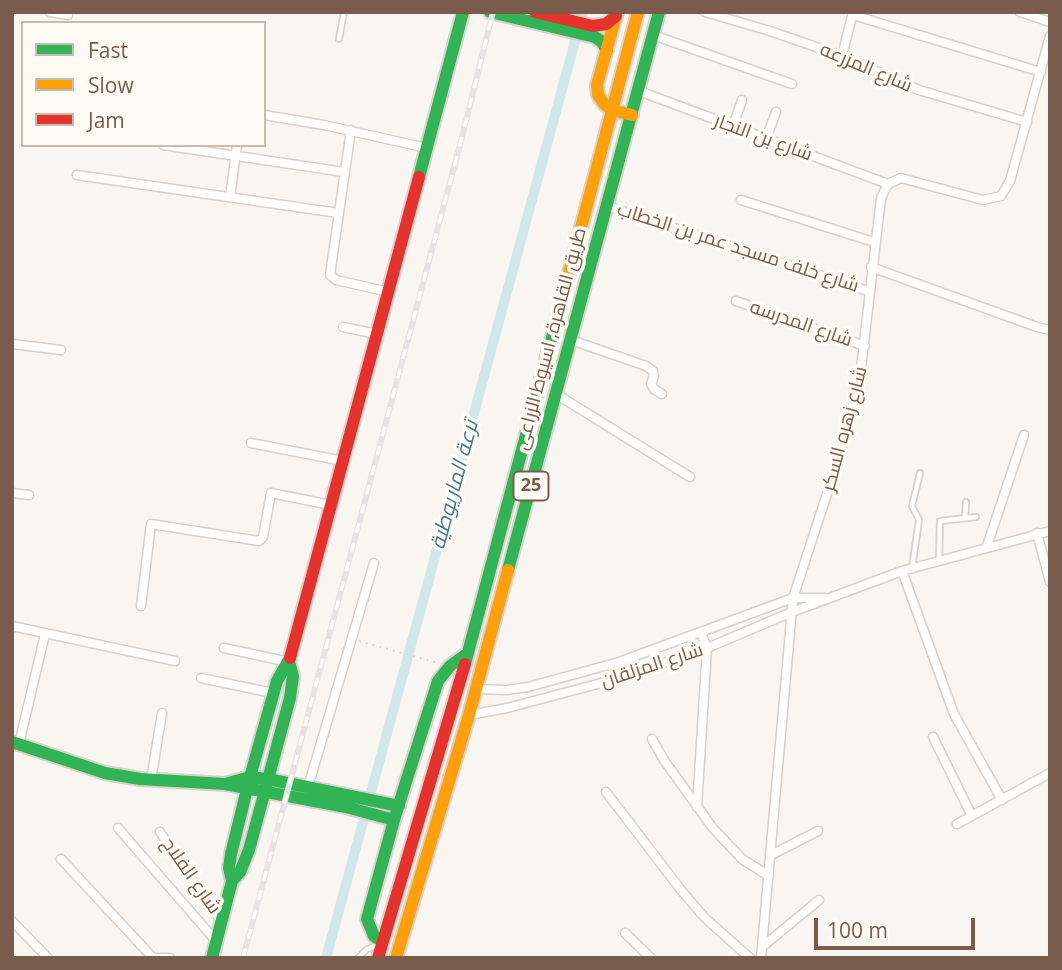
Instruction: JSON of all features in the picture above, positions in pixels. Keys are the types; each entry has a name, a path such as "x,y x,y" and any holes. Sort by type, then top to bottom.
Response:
{"main road":[{"path":"232,881 229,868 231,854 248,783 273,693 281,673 289,663 463,12"},
{"path":"489,12 591,31 606,24 617,14"},
{"path":"535,12 591,31 607,50"},
{"name":"طريق القاهرة, اسيوط الزراعى","path":"379,958 468,653 638,12"},
{"name":"طريق القاهرة, اسيوط الزراعى","path":"397,953 469,715 659,12"},
{"path":"617,14 597,85 598,95 612,110 632,115"},
{"path":"397,953 374,936 367,919 391,811 438,681 450,666 468,653 485,654"},
{"path":"212,958 232,881 245,862 290,698 293,676 289,663"},
{"path":"15,743 105,773 151,780 248,783 391,811"},
{"path":"266,786 308,787 347,801"}],"street":[{"path":"50,12 68,15"},
{"name":"شارع المزرعه","path":"705,12 842,56 914,89 1027,122"},
{"path":"1020,12 1050,22"},
{"path":"842,56 853,13 1041,72"},
{"path":"653,35 792,84"},
{"path":"888,184 901,178 909,179 983,200 992,200 1006,190 1050,36"},
{"name":"شارع بن النجار","path":"639,91 888,184"},
{"path":"733,126 742,100"},
{"path":"766,139 776,112"},
{"path":"266,115 351,130 427,148"},
{"path":"351,130 330,275 335,280 388,292"},
{"path":"176,147 344,172"},
{"path":"230,197 237,147"},
{"path":"78,175 338,213"},
{"name":"شارع زهره السكر","path":"761,958 793,598 844,442 860,377 874,242 881,198 888,184"},
{"path":"741,200 874,242"},
{"name":"شارع خلف مسجد عمر بن الخطاب","path":"607,206 868,290"},
{"path":"871,267 1050,330"},
{"name":"شارع المدرسه","path":"736,302 865,346"},
{"path":"343,327 377,334"},
{"path":"570,340 653,370 651,384 653,389 662,394"},
{"path":"12,344 61,350"},
{"path":"556,394 690,477"},
{"path":"987,546 1024,435"},
{"path":"251,443 343,461"},
{"path":"12,493 29,495"},
{"path":"141,606 150,526 153,523 259,541 263,537 271,493 331,505"},
{"name":"شارع المزلقان","path":"469,715 507,708 624,677 707,648 792,612 902,571 1050,530"},
{"path":"1037,533 1050,582"},
{"path":"308,787 374,563"},
{"path":"902,571 954,714 1002,800"},
{"name":"شارع المزلقان","path":"476,689 506,690 528,687 619,662 793,598 828,598"},
{"path":"12,626 176,662"},
{"path":"696,807 707,648 701,633"},
{"path":"15,743 45,634"},
{"path":"224,648 289,663"},
{"path":"619,662 624,677"},
{"path":"201,678 273,693"},
{"path":"506,690 507,708"},
{"path":"151,780 162,713"},
{"path":"933,737 972,816"},
{"path":"652,739 696,807 731,849 769,876"},
{"path":"957,824 1050,773"},
{"path":"606,792 705,918 750,958"},
{"path":"118,828 216,941"},
{"name":"شارع الفلاح","path":"160,831 221,921"},
{"path":"771,855 818,831"},
{"path":"61,859 155,958 170,958"},
{"path":"762,947 819,900"},
{"path":"12,920 48,958"},
{"path":"625,933 651,958"}],"lane":[{"path":"339,39 344,12"},
{"path":"912,568 919,520 912,506 920,473"},
{"path":"965,518 966,502"},
{"path":"939,560 940,522 976,517"},
{"path":"358,958 366,950 382,943"}],"path":[{"path":"368,643 429,660"}],"waterway":[{"name":"ترعة الماريوطية","path":"326,958 583,12"}],"railway":[{"path":"243,958 493,12"}],"traffic: fast":[{"path":"419,177 463,12"},
{"path":"490,12 595,37 607,50"},
{"path":"508,570 659,12"},
{"path":"465,664 554,330"},
{"path":"382,942 374,936 367,919 394,820 438,681 450,666 468,653"},
{"path":"212,958 232,881 229,868 231,854 250,777 277,681 290,658"},
{"path":"232,881 240,872 249,850 290,698 293,676 289,662"},
{"path":"12,742 105,773 140,779 225,784 346,807 394,820"},
{"path":"225,784 250,777 268,779 399,806"}],"traffic: slow":[{"path":"617,12 597,85 598,95 612,110 632,115"},
{"path":"554,330 638,12"},
{"path":"396,958 469,715 508,570"}],"traffic: jam":[{"path":"535,12 593,26 606,24 616,16"},
{"path":"290,658 419,177"},
{"path":"378,958 465,664"}]}
